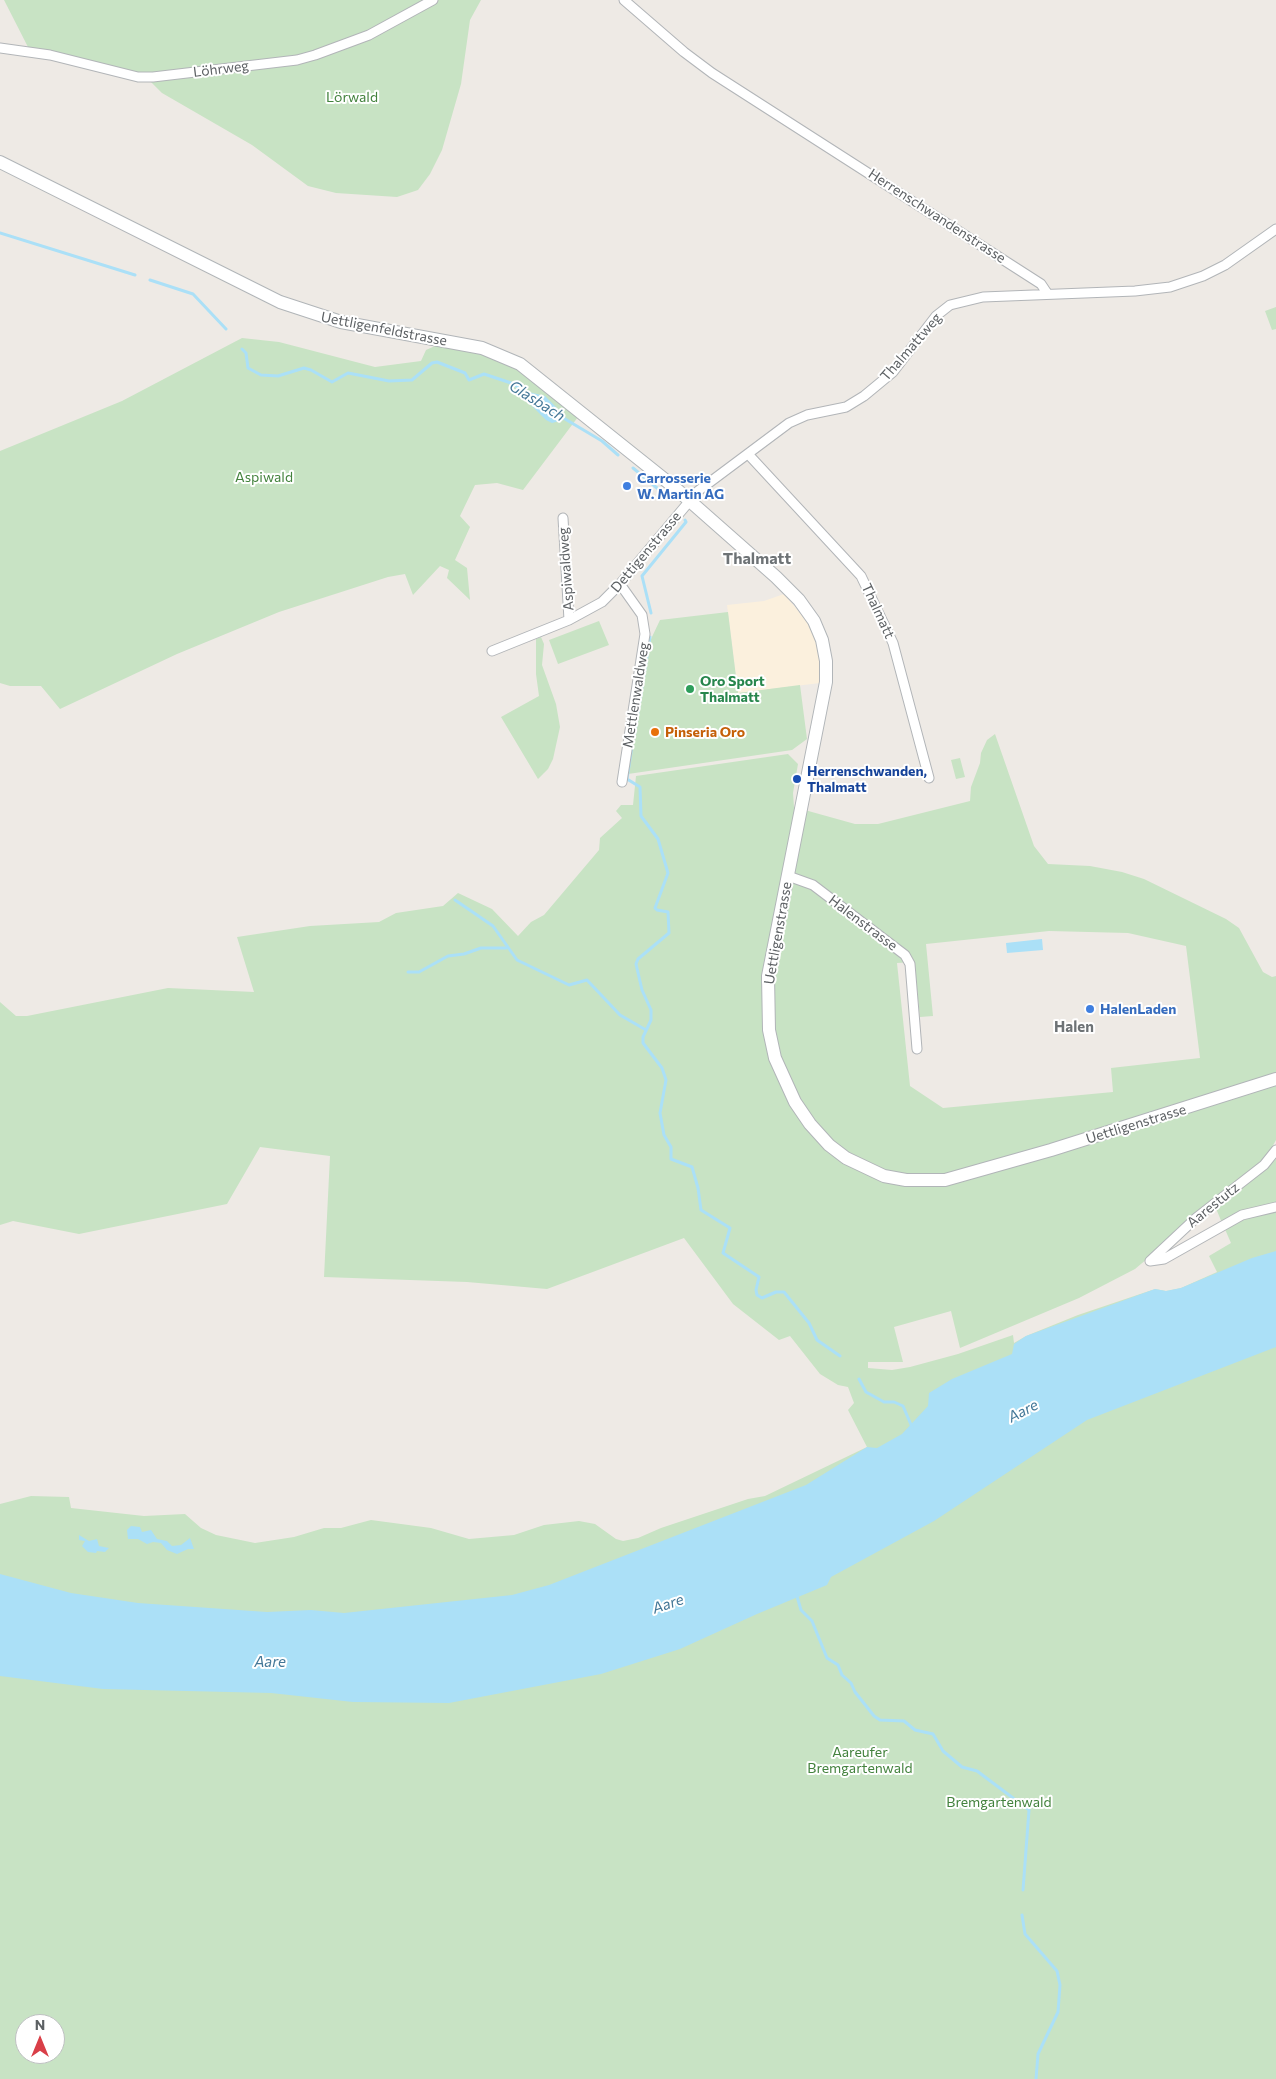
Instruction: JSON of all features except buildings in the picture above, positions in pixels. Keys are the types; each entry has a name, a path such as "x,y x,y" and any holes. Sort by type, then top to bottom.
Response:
{"main road":[{"name":"Uettligenfeldstrasse","path":"0,162 243,286 286,305 341,322 471,345 512,359 541,378 690,501"},
{"name":"Uettligenstrasse","path":"690,501 793,594 809,614 822,640 826,661 825,692 768,976 769,1030 775,1058 795,1102 828,1145 865,1169 906,1180 926,1182 954,1178 1114,1131 1276,1079"}],"street":[{"name":"Löhrweg","path":"0,48 50,55 138,77 153,77 297,60 369,35 433,0"},
{"name":"Herrenschwandenstrasse","path":"624,0 684,52 712,73 1041,284 1047,293"},
{"path":"1047,293 1153,290 1186,282 1235,259 1276,229"},
{"name":"Thalmattweg","path":"690,501 698,490 798,418 846,407 864,396 893,372 936,316 950,305 974,298 1047,293"},
{"name":"Thalmatt","path":"748,454 861,576 893,643 929,778"},
{"name":"Dettigenstrasse","path":"492,651 569,620 602,602 620,584 690,501"},
{"name":"Aspiwaldweg","path":"563,518 569,620"},
{"name":"Mettlenwaldweg","path":"620,584 642,615 645,634 622,782"},
{"name":"Halenstrasse","path":"788,876 814,885 905,955 910,964 917,1049"},
{"name":"Aarestutz","path":"1276,1150 1264,1164 1196,1218 1150,1261 1164,1259 1242,1215 1276,1207"}],"shaded area":[{"path":"784,594 810,625 820,662 820,683 738,693 727,605 764,601"}],"green space":[{"name":"Lörwald","path":"4,0 481,0 470,20 461,84 442,150 430,174 418,190 397,197 336,193 308,186 252,145 162,93 150,81 29,49"},
{"path":"1276,307 1276,329 1272,330 1265,311"},
{"name":"Aspiwald","path":"242,338 279,342 375,367 421,361 426,350 435,346 447,345 481,352 514,365 578,417 523,490 497,483 475,485 460,516 470,527 455,560 467,568 470,600 447,578 449,570 440,566 413,595 405,574 388,577 279,612 177,654 60,709 41,686 10,686 0,683 0,451 122,401"},
{"name":"Oro Sport Thalmatt","path":"728,612 738,693 800,685 807,739 792,750 628,774 651,639 660,620"},
{"path":"599,621 609,645 558,664 549,640"},
{"path":"541,637 544,644 542,665 556,704 560,727 553,759 548,769 538,779 501,717 539,696 536,674 536,639"},
{"path":"995,734 1034,846 1048,864 1090,866 1122,872 1144,879 1226,919 1239,928 1263,972 1272,977 1276,976 1276,1140 1265,1160 1135,1269 1079,1298 960,1348 951,1311 894,1327 903,1362 868,1362 868,1368 892,1370 910,1367 958,1354 1013,1335 1014,1343 1026,1336 1078,1315 1155,1289 1166,1291 1181,1288 1217,1272 1209,1256 1231,1243 1224,1227 1234,1221 1276,1209 1276,2079 0,2079 0,1504 31,1496 69,1497 71,1508 144,1516 185,1514 201,1528 216,1535 255,1543 294,1537 324,1528 341,1528 371,1520 431,1528 469,1539 514,1535 544,1525 579,1521 595,1524 616,1539 623,1541 638,1538 661,1528 748,1499 765,1496 867,1447 848,1410 854,1403 848,1387 838,1385 820,1374 790,1336 779,1340 733,1304 684,1238 547,1289 467,1282 324,1277 330,1156 260,1147 227,1204 79,1234 13,1221 0,1225 0,1002 16,1016 27,1016 168,988 254,992 237,937 310,926 379,922 396,913 443,906 458,893 492,909 518,936 531,922 544,915 599,850 600,838 622,818 616,811 621,805 633,805 636,776 788,754 798,764 793,793 794,807 855,824 878,824 970,801 971,787 980,763 981,753 987,740","holes":["1049,931 1128,933 1186,946 1200,1058 1111,1068 1113,1092 943,1108 910,1086 897,963 914,962 920,1017 933,1016 926,944"]},
{"path":"960,758 965,777 956,779 951,760"},
{"path":"1276,1159 1276,1205 1222,1223 1215,1206"}],"water":[{"path":"525,391 545,396 557,408 563,420 552,423 546,420 526,400"},
{"path":"1042,939 1043,950 1007,953 1006,943"},
{"name":"Aare","path":"1276,1251 1276,1347 1087,1420 934,1521 831,1577 827,1585 680,1649 601,1674 449,1703 353,1702 271,1693 103,1689 0,1676 0,1574 71,1593 138,1603 267,1612 311,1610 344,1613 512,1595 549,1585 806,1485 867,1447 877,1448 902,1434 928,1406 929,1393 952,1379 1012,1354 1014,1344 1026,1336 1155,1289 1166,1291 1181,1288 1252,1258"},
{"path":"131,1526 140,1527 142,1532 151,1530 157,1539 167,1541 172,1546 181,1545 190,1538 194,1549 188,1549 177,1554 167,1550 161,1543 153,1542 147,1544 138,1539 128,1539 127,1530"},
{"path":"79,1535 89,1541 97,1539 99,1546 109,1548 105,1552 88,1552 82,1546 85,1541 79,1540"}],"waterway":[{"path":"0,233 135,275"},
{"path":"150,280 193,294 226,329"},
{"name":"Glasbach","path":"242,349 246,353 248,368 261,375 278,376 304,368 332,382 348,373 389,381 412,380 432,363 437,362 465,373 469,380 484,374 511,383 528,393"},
{"name":"Glasbach","path":"560,416 602,441 618,455"},
{"name":"Glasbach","path":"633,468 663,493"},
{"name":"Glasbach","path":"651,613 642,576 686,522 685,520"},
{"name":"Glasbach","path":"634,737 650,637"},
{"name":"Glasbach","path":"632,746 627,779 640,787 641,816 658,839 668,873 655,908 668,912 669,933 638,959 636,964 642,990 651,1010 651,1020 643,1037 643,1043 662,1068 666,1080 660,1113 664,1135 671,1147 671,1159 692,1167 698,1188 701,1210 730,1228 723,1253 759,1277 756,1290 757,1295 762,1298 776,1292 784,1292 809,1323 817,1340 840,1356"},
{"path":"455,900 493,926 517,960 569,985 587,980 620,1015 646,1030"},
{"path":"408,972 419,972 448,956 464,954 481,948 506,948"},
{"name":"Glasbach","path":"859,1379 866,1392 884,1402 894,1402 903,1406 912,1427"},
{"path":"796,1593 801,1610 812,1621 827,1658 838,1665 842,1675 851,1683 855,1692 874,1716 880,1720 904,1721 915,1730 933,1734 943,1751 962,1767 977,1771 1029,1810 1023,1890"},
{"path":"1022,1915 1025,1934 1057,1971 1060,1985 1058,2012 1038,2054 1036,2079"}],"place":[{"name":"Carrosserie W. Martin AG","path":"627,486"},
{"name":"Oro Sport Thalmatt","path":"690,689"},
{"name":"Pinseria Oro","path":"655,732"},
{"name":"Herrenschwanden, Thalmatt","path":"797,779"},
{"name":"HalenLaden","path":"1090,1009"}],"district":[{"name":"Thalmatt","path":"757,559"},
{"name":"Halen","path":"1074,1027"}],"park label":[{"name":"Aareufer Bremgartenwald","path":"860,1760"},
{"name":"Bremgartenwald","path":"999,1802"}]}
